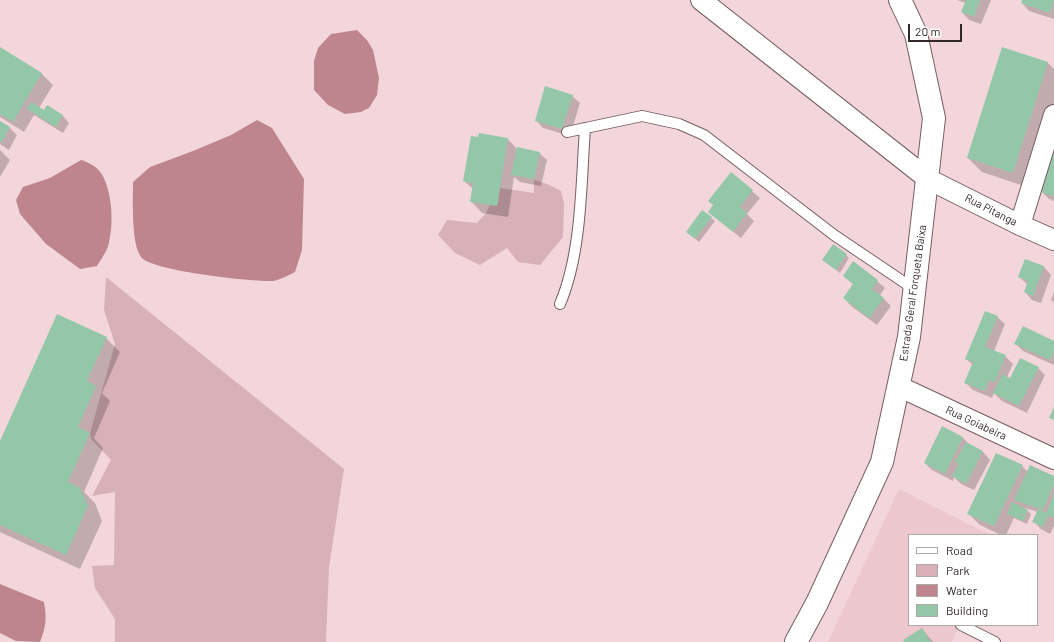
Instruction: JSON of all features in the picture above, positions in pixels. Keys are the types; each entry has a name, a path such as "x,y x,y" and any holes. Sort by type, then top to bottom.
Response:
{"street":[{"name":"Rua Pitanga","path":"701,0 928,179 1020,225 1054,240"},
{"name":"Estrada Geral Forqueta Baixa","path":"796,642 817,603 882,462 909,337 934,118 916,34 900,0"},
{"path":"1020,225 1054,115"},
{"name":"Rua Goiabeira","path":"898,386 1054,459"}],"lane":[{"path":"567,132 642,116 679,124 704,135 834,235 914,289"},
{"path":"560,304 567,288 577,235 585,128"},
{"path":"963,626 995,642"}],"shaded area":[{"path":"899,489 988,534 908,534 908,626 959,626 952,642 828,642"}],"green space":[{"path":"534,180 547,184 561,191 564,203 563,237 540,265 518,262 507,248 480,265 455,253 438,235 447,220 477,223 486,213 490,204 498,203 500,188 534,193"},
{"path":"106,277 344,469 329,567 326,642 115,642 115,619 95,588 92,566 114,565 115,492 92,496 111,460 91,439 90,433 115,344 104,310"}],"water":[{"path":"357,30 367,40 373,50 379,78 377,95 369,108 361,112 345,114 328,105 314,90 314,61 318,48 331,34"},
{"path":"257,120 272,128 304,179 302,250 295,272 273,281 245,280 203,275 163,267 149,262 141,257 134,232 133,182 150,167 231,135"},
{"path":"81,160 97,168 105,180 110,197 112,216 109,242 97,266 80,269 46,244 20,214 16,200 23,187 50,178"},
{"path":"0,584 44,602 45,622 44,631 40,642 16,641 0,633"}],"building":[{"path":"966,0 980,0 974,17 961,12"},
{"path":"1022,0 1054,1 1050,13 1021,3"},
{"path":"0,47 42,73 13,122 0,114"},
{"path":"1002,47 1048,62 1013,173 967,158"},
{"path":"545,86 573,95 562,129 535,121"},
{"path":"31,102 44,110 47,105 63,115 56,127 27,109"},
{"path":"0,121 10,127 1,143 0,142"},
{"path":"479,133 508,138 497,206 470,202 473,183 463,181 471,136 478,137"},
{"path":"517,147 540,152 534,179 511,175"},
{"path":"1054,150 1054,196 1040,192"},
{"path":"731,172 753,190 740,207 747,213 733,232 708,212 713,205 708,201"},
{"path":"702,210 712,217 695,239 686,232"},
{"path":"833,244 847,254 836,270 822,260"},
{"path":"1025,259 1044,266 1033,296 1024,292 1028,281 1018,277"},
{"path":"853,261 878,280 872,289 884,298 869,318 843,298 853,284 843,276"},
{"path":"985,311 998,316 985,347 1006,355 995,382 989,380 985,391 964,383 973,362 965,359"},
{"path":"57,314 107,337 87,381 96,386 78,427 90,433 68,482 80,488 88,506 66,555 0,525 0,441"},
{"path":"1023,326 1054,341 1054,352 1050,360 1014,344"},
{"path":"1020,358 1039,367 1019,406 993,393 1002,374 1010,378"},
{"path":"1054,407 1054,420 1049,418"},
{"path":"942,426 963,437 945,474 924,463"},
{"path":"966,442 983,451 966,484 952,476 959,464 955,462"},
{"path":"996,453 1023,465 994,526 967,514"},
{"path":"1030,465 1054,476 1054,484 1043,510 1014,500"},
{"path":"1054,494 1054,518 1048,515 1043,527 1032,522 1038,509 1046,513"},
{"path":"1012,502 1028,510 1023,521 1007,514"},
{"path":"922,628 931,642 904,642 903,640"}]}
